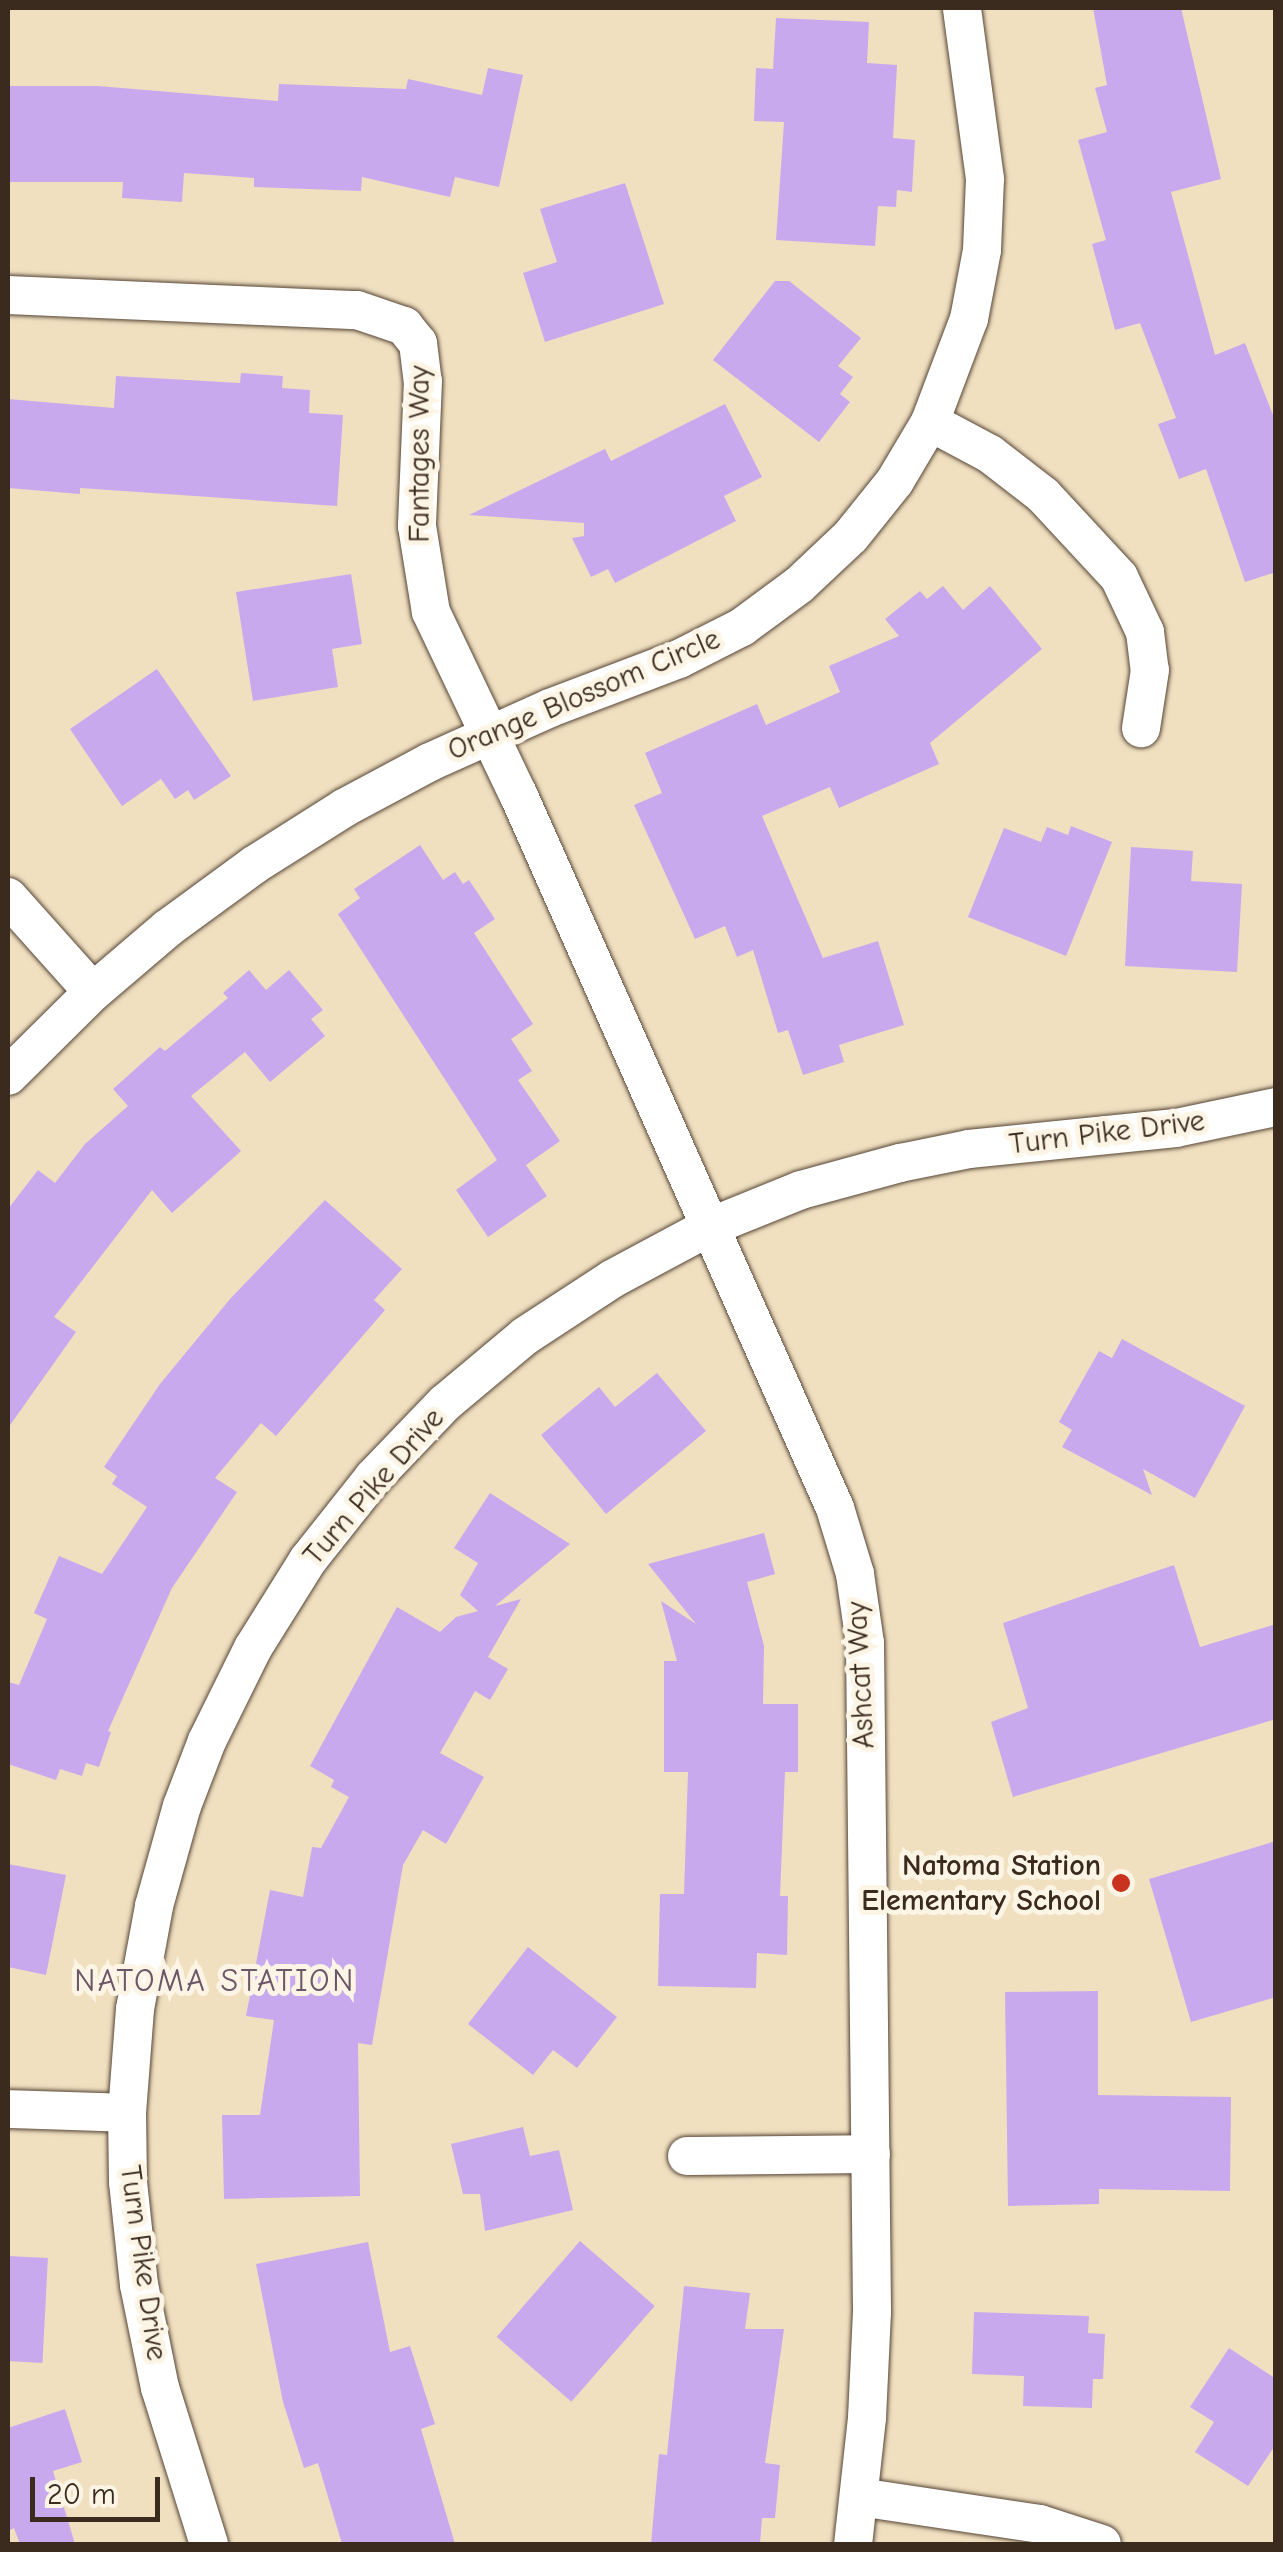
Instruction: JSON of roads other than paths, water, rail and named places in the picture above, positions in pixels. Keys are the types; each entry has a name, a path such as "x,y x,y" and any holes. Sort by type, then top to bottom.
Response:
{"street":[{"name":"Orange Blossom Circle","path":"8,1076 93,992 254,865 344,808 491,735 679,659 742,627 800,585 852,536 895,480 930,422 969,320 982,250 985,179 962,8"},
{"name":"Fantages Way","path":"8,295 357,310 404,326 418,343 422,360 417,483 422,570 432,612 491,735 707,1228"},
{"path":"930,422 990,454 1044,495 1119,576 1145,632 1150,670 1141,728"},
{"path":"8,898 93,992"},
{"name":"Turn Pike Drive","path":"209,2544 160,2388 139,2285 128,2182 135,2008 154,1906 182,1806 207,1741 253,1648 308,1560 373,1478 446,1403 525,1336 612,1278 707,1228 801,1190 900,1163 969,1149 1176,1128 1276,1107"},
{"name":"Ashcat Way","path":"707,1228 835,1508 855,1574 864,1644 872,2312 853,2544"},
{"path":"8,2110 128,2113"},
{"path":"687,2156 871,2154"},
{"path":"858,2498 1040,2524 1102,2544"}],"place":[{"name":"Natoma Station Elementary School","path":"1121,1883"}],"district":[{"name":"NATOMA STATION","path":"215,1981"}]}
